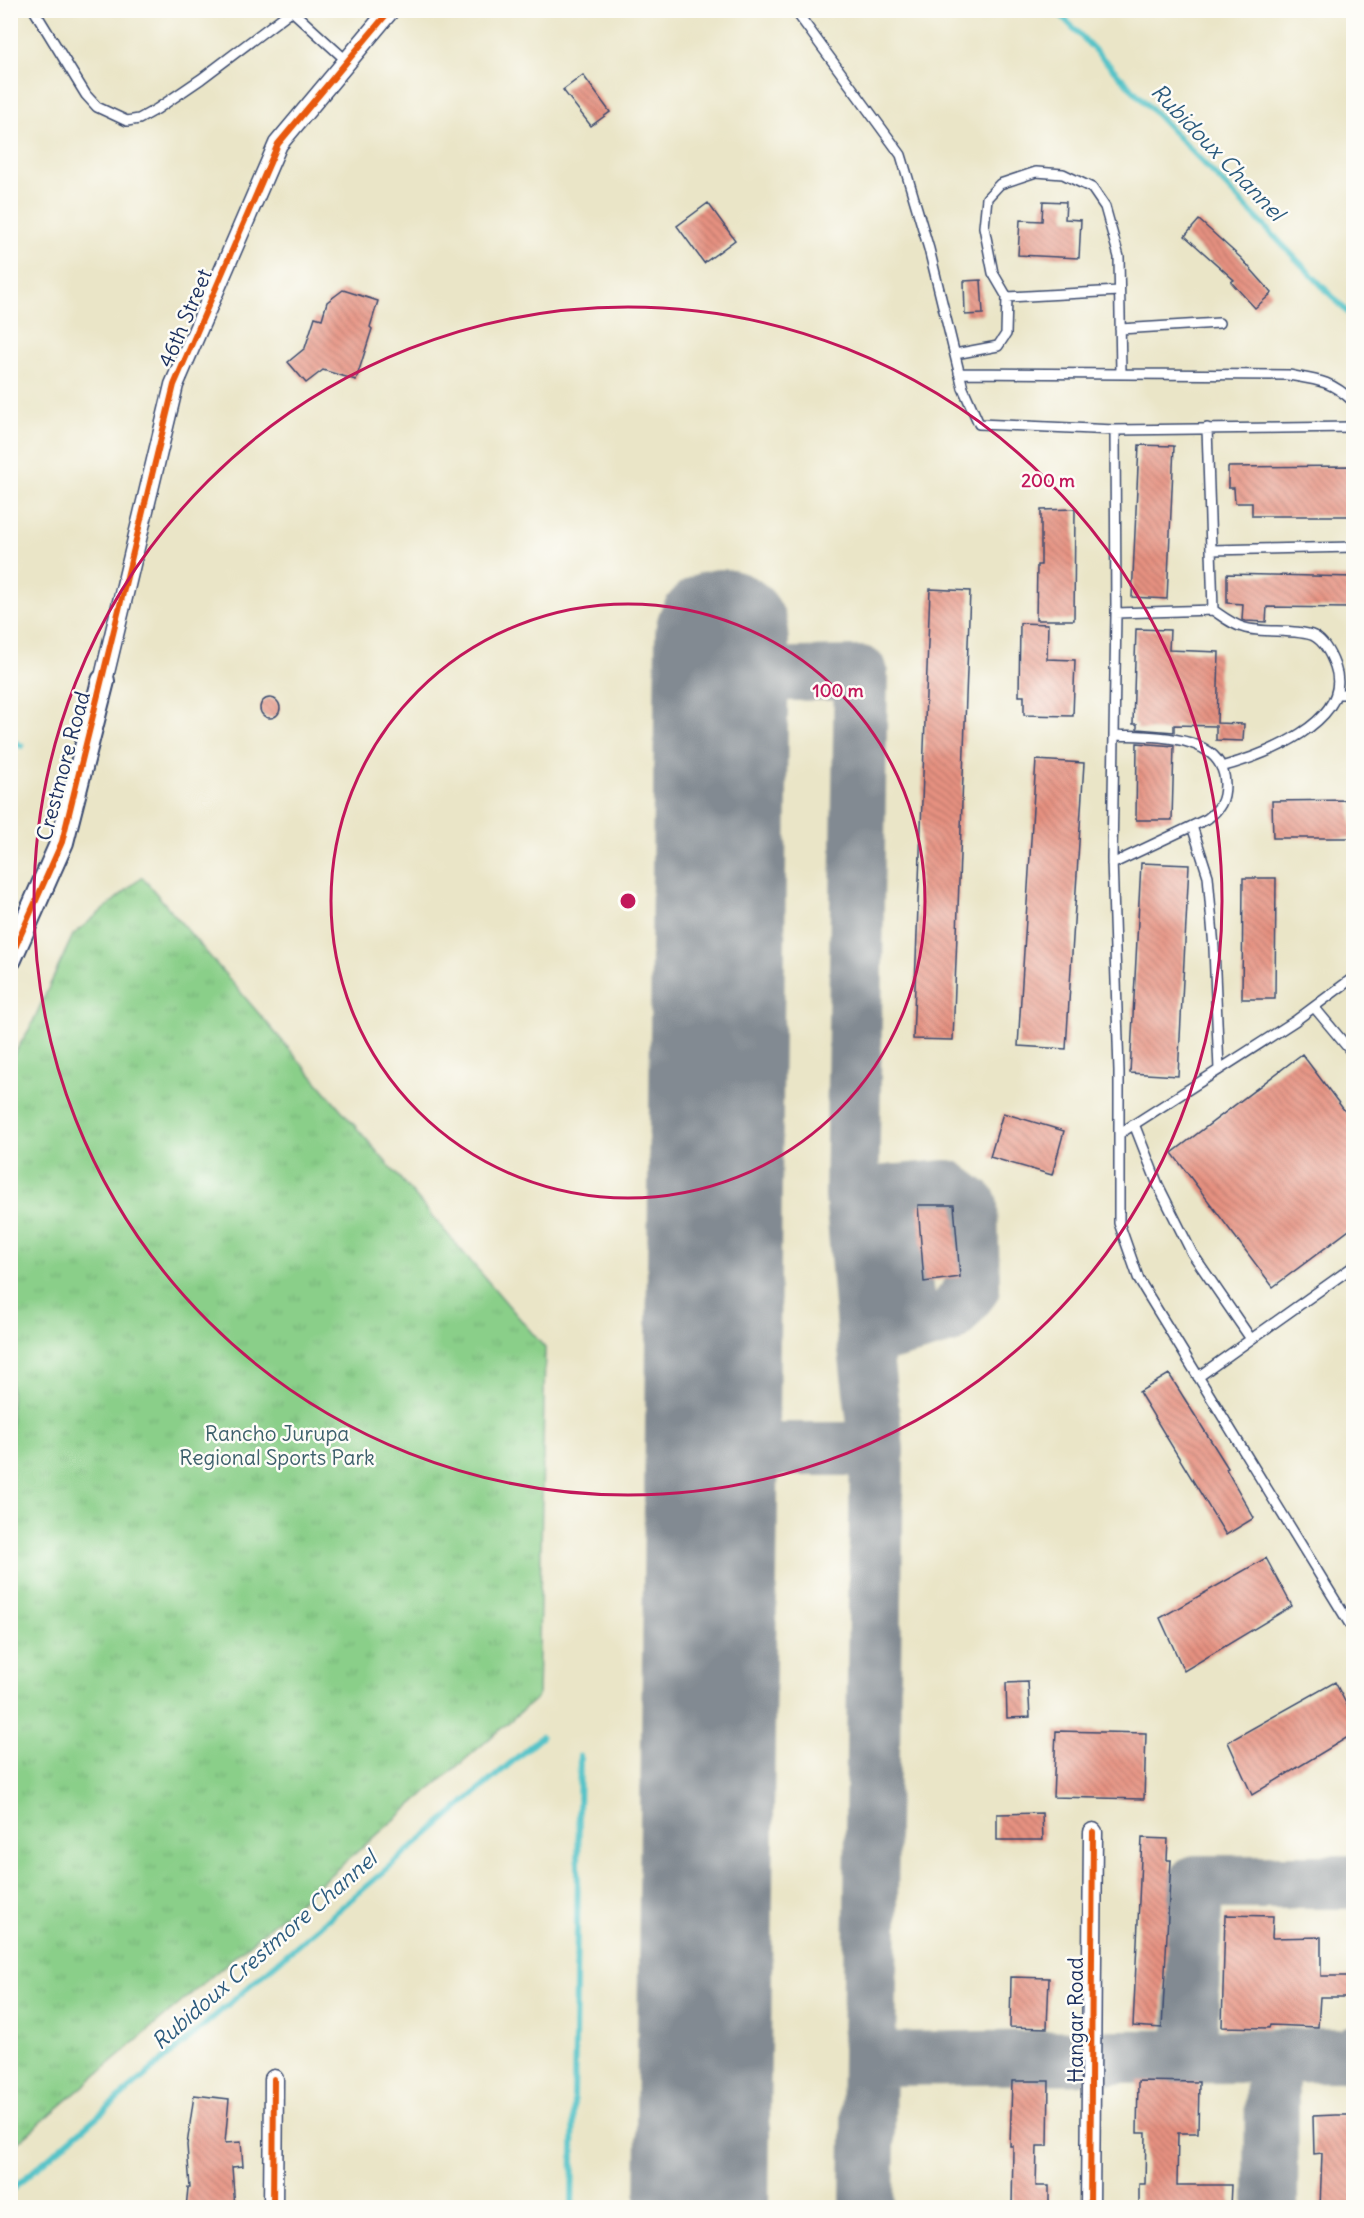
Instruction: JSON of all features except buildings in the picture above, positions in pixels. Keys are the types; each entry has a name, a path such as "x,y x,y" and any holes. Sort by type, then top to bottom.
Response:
{"street":[{"name":"46th Street","path":"103,681 174,385 278,144 390,10"},
{"name":"Crestmore Road","path":"10,959 62,842 103,681"},
{"name":"Hangar Road","path":"1090,2208 1093,1832"},
{"path":"273,2208 274,2079"}],"lane":[{"path":"34,10 86,95 97,107 127,121 139,119 158,109 291,11 346,61"},
{"path":"795,10 901,155 929,249 963,387 979,424 1115,430 1353,427"},
{"path":"955,354 998,346 1006,334 1007,297 993,273 984,227 987,198 1000,184 1036,171 1063,174 1092,188 1105,207 1119,257 1121,373"},
{"path":"1007,297 1119,291"},
{"path":"1120,329 1219,323"},
{"path":"959,373 1288,375 1322,381 1339,388 1353,402"},
{"path":"1207,428 1213,610"},
{"path":"1115,430 1116,613 1112,864 1119,1223 1139,1280 1353,1631"},
{"path":"1211,550 1353,547"},
{"path":"1116,613 1213,610 1245,628 1313,636 1330,652 1338,675 1337,694 1321,718 1290,741 1248,760 1221,767"},
{"path":"1337,694 1353,694"},
{"path":"1112,864 1207,819 1219,810 1225,797 1225,775 1217,759 1198,746 1176,739 1114,735"},
{"path":"1192,826 1208,876 1214,948 1219,1070"},
{"path":"1119,1134 1314,1007 1353,977"},
{"path":"1314,1007 1353,1055"},
{"path":"1134,1124 1158,1185 1192,1253 1251,1339"},
{"path":"1198,1377 1353,1266"}],"green space":[{"name":"Rancho Jurupa Regional Sports Park","path":"142,877 545,1348 538,1697 11,2148 11,1059 30,1028 73,935"}],"waterway":[{"name":"Rubidoux Channel","path":"1056,10 1354,319"},
{"name":"Rubidoux Crestmore Channel","path":"10,740 22,746"},
{"name":"Rubidoux Crestmore Channel","path":"10,2191 541,1737"},
{"name":"Rubidoux Crestmore Channel","path":"572,2208 580,1756"}],"taxiway":[{"path":"721,675 861,673 852,1195 864,1341 877,1449 867,2208"},
{"path":"852,1195 947,1187 971,1205 973,1288 950,1317 864,1341"},
{"path":"894,1191 911,1328"},
{"path":"711,1449 877,1449"},
{"path":"1190,2057 1196,1882 1354,1882"},
{"path":"869,2059 1349,2055 1354,2052"},
{"path":"1271,2208 1272,2056"}],"runway":[{"path":"702,2208 722,636"}],"cycle path":[{"path":"10,959 62,842 174,385 278,144 390,10"},
{"path":"1090,2208 1093,1832"},
{"path":"273,2208 274,2079"}]}
